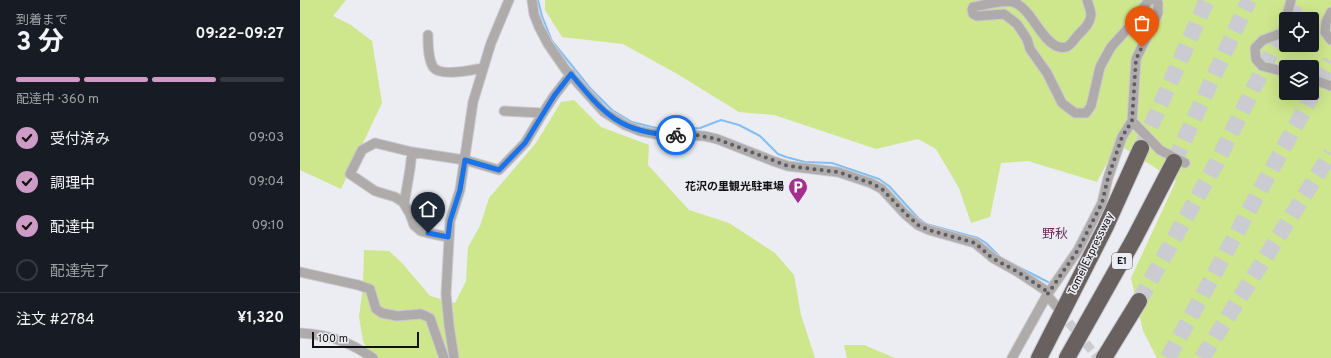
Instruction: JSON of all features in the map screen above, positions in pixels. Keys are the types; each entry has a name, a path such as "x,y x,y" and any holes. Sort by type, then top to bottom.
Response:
{"highway":[{"name":"Tomei Expressway","path":"1038,358 1105,228 1141,148"},
{"name":"E1","path":"1067,358 1179,162"},
{"path":"1104,358 1139,301"}],"street":[{"path":"454,358 446,294 450,221 460,190 473,102 483,68 508,0"},
{"path":"532,0 534,14 548,44 571,74 604,112 625,126 655,134 696,135 717,139 788,166 838,172 871,183 882,189 918,225 929,230 975,243 992,258 1018,272 1045,290 1056,306"},
{"path":"1087,0 1091,14 1087,27 1077,37 1073,44 1067,47 1057,46 1048,40 1026,12 1014,2 983,5 973,7 972,10 973,14 977,16 1004,14 1017,24 1027,39 1030,49 1047,73 1062,103 1075,113 1086,113 1091,106 1100,67 1111,47 1130,26 1149,0 1151,0"},
{"path":"1012,358 1047,295 1078,250 1102,203 1108,178 1122,137 1132,121 1136,59 1158,13 1158,3 1156,0"},
{"path":"1288,12 1291,0"},
{"path":"1331,12 1326,22 1325,32 1331,40"},
{"path":"1279,34 1263,40 1255,48 1256,59 1262,66 1279,70"},
{"path":"428,35 431,62 434,68 438,71 453,72 483,68"},
{"path":"448,237 421,231 414,225 403,202 395,197 375,191 350,174 362,150 375,143 412,152 465,160 499,170 525,143 554,96 571,74"},
{"path":"1319,81 1331,86"},
{"path":"504,111 543,113"},
{"path":"1132,121 1160,150 1179,162"},
{"path":"404,204 412,152"},
{"path":"300,272 370,289 376,309 382,313 397,316 421,314 430,318 444,358"},
{"path":"300,333 314,334 341,340 349,343 373,358"}],"green space":[{"path":"300,0 346,0 333,16 351,25 372,41 382,103 341,189 300,170"},
{"path":"545,0 1331,0 1331,358 1157,358 1143,331 1131,278 1176,181 1124,148 1129,121 1097,182 1028,161 1001,163 990,217 971,223 959,188 936,149 918,139 876,149 774,115 739,112 679,75 623,44 562,37 545,10"},
{"path":"574,100 601,127 649,145 648,165 689,210 729,223 775,253 794,275 801,315 815,358 371,358 363,341 359,317 363,286 364,250 389,251 402,263 430,296 455,303 466,281 468,247 480,226 489,198 536,143 561,102"},
{"path":"844,345 864,345 895,358 847,358"}],"waterway":[{"path":"538,0 542,16 552,41 590,88 612,110 632,122 660,129 678,130 700,128 721,120 739,125 760,136 778,154 805,162 832,163 879,179 889,186 918,218 926,224 978,238 986,243 1000,257"},
{"path":"1005,260 1048,282"}],"tunnel":[{"path":"1141,148 1207,0"},
{"path":"1174,162 1249,0"},
{"path":"1291,12 1297,0"},
{"path":"1139,301 1217,162 1279,37"},
{"path":"1168,358 1331,61"},
{"path":"1202,358 1331,153"},
{"path":"1060,312 1098,358"}],"way so far":[{"path":"676,135 696,135 717,139 788,166 825,169 856,177 871,183 882,189 918,225 929,230 975,243 992,258 1018,272 1045,290 1047,295 1078,250 1102,203 1112,164 1122,137 1132,121 1136,59 1142,47"}],"place":[{"name":"花沢の里観光駐車場","path":"798,204"}],"district":[{"name":"野秋","path":"1055,235"}],"route":[{"path":"428,233 448,237 450,221 460,190 465,160 499,170 525,143 554,96 571,74 604,112 625,126 655,134 676,135"}]}
